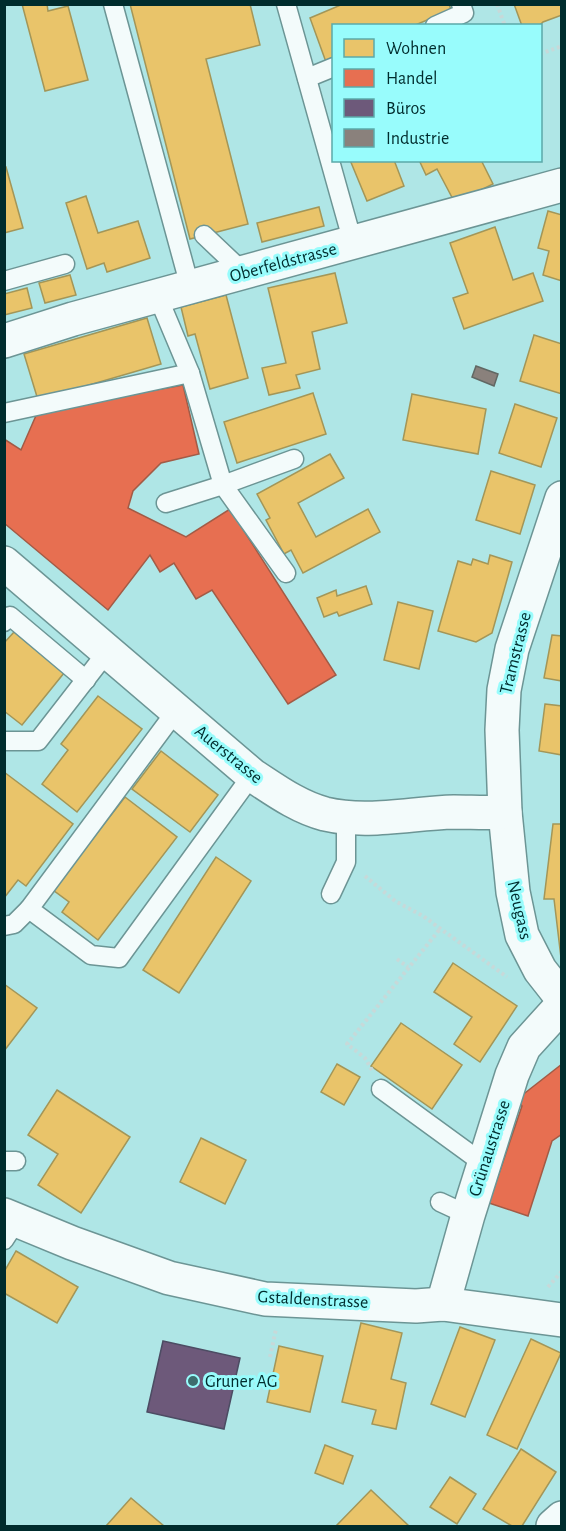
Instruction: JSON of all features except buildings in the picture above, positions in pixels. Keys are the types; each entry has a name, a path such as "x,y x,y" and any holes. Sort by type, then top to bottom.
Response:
{"street":[{"name":"Oberfeldstrasse","path":"4,341 73,319 561,185"},
{"name":"Tramstrasse","path":"505,812 504,690 512,649 554,546 561,498"},
{"name":"Auerstrasse","path":"4,563 252,775 288,799 323,813 346,818 372,819 454,812 505,812"},
{"name":"Neugass","path":"505,812 513,892 522,935 540,970 561,998"},
{"name":"Grünaustrasse","path":"443,1304 454,1208 484,1164 512,1075 524,1047 561,1005"},
{"name":"Gstaldenstrasse","path":"9,1225 72,1243 169,1278 265,1299 416,1306 443,1304 561,1320"},
{"path":"553,1527 561,1518"}],"lane":[{"path":"113,4 190,287"},
{"path":"286,4 353,243"},
{"path":"439,24 464,13 460,4"},
{"path":"307,78 332,67"},
{"path":"204,235 243,272"},
{"path":"4,281 65,264"},
{"path":"158,297 190,373 223,484 286,573"},
{"path":"4,413 190,373"},
{"path":"166,503 294,459"},
{"path":"4,622 10,616 86,680"},
{"path":"4,727 12,741 38,741 107,652"},
{"path":"4,926 14,924 29,909 176,711"},
{"path":"29,909 91,955 119,958 252,775"},
{"path":"332,894 346,862 346,818"},
{"path":"381,1089 484,1164"}],"path":[{"path":"497,4 504,24"},
{"path":"542,53 561,46"},
{"path":"363,871 365,878 395,901 423,916 509,978"},
{"path":"365,1058 347,1044 440,929"},
{"path":"397,959 408,968"}],"place":[{"name":"Gruner AG","path":"193,1381"}]}
